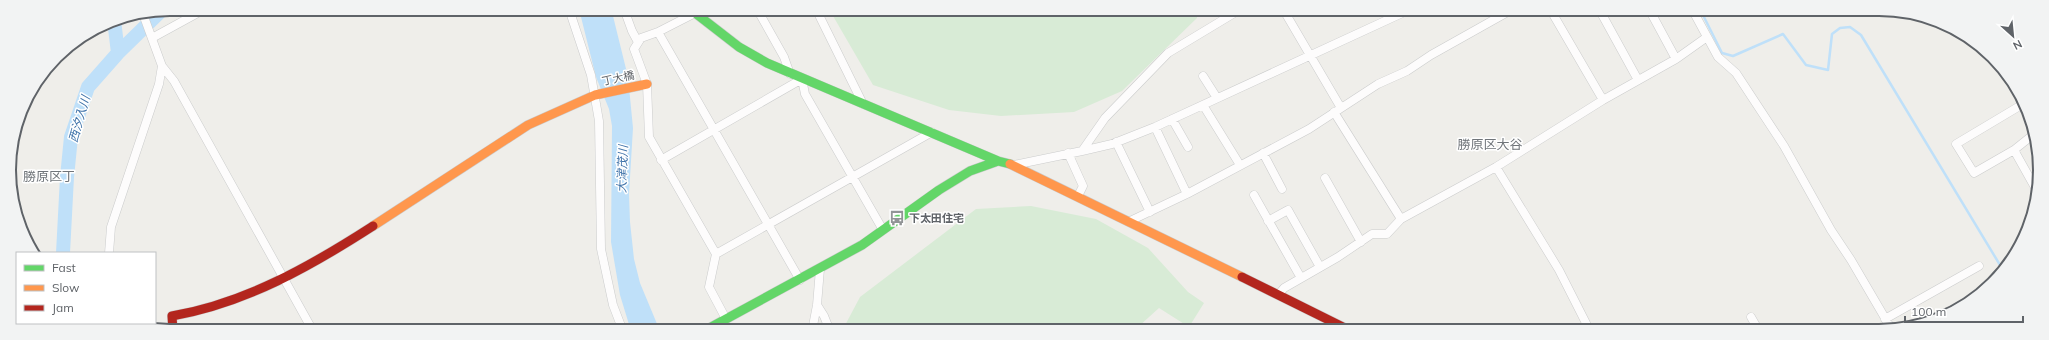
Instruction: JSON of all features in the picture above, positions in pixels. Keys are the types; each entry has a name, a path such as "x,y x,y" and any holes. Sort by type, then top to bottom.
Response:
{"street":[{"path":"152,38 192,16"},
{"path":"571,16 591,76 599,121 601,249 613,305 620,324"},
{"path":"627,16 638,42"},
{"path":"684,16 658,32 641,38 634,49 647,84 649,137 716,254 708,287 726,319"},
{"path":"699,16 739,47 790,74 932,132 998,161 1014,165 1337,324"},
{"path":"761,16 784,56 790,74"},
{"path":"819,16 863,104"},
{"path":"1288,16 1338,110 1401,219"},
{"path":"1014,165 1082,151 1116,142 1155,127 1395,16"},
{"path":"1130,221 1187,194 1309,129 1378,84 1407,70 1501,16"},
{"path":"1554,16 1603,100"},
{"path":"1603,16 1638,80"},
{"path":"1653,16 1676,59"},
{"path":"1696,16 1718,57 1736,73 1784,146 1831,230 1851,260 1888,324"},
{"path":"1082,151 1105,118 1168,53 1228,17"},
{"path":"145,18 162,66 174,81 284,276 309,324"},
{"path":"658,32 800,280"},
{"path":"1278,294 1284,288 1372,234 1387,234 1401,219 1496,167 1603,100 1676,59 1707,37"},
{"path":"109,252 111,227 159,84 162,66"},
{"path":"1203,76 1217,98"},
{"path":"661,160 802,79"},
{"path":"802,79 805,94 883,230"},
{"name":"丁大橋","path":"173,324 172,316 195,312 236,300 326,256 528,125 594,95 647,84"},
{"path":"1203,105 1240,165"},
{"path":"2019,106 1956,144 1974,173 2014,150 2030,138"},
{"path":"1172,119 1188,147"},
{"path":"1155,127 1187,194"},
{"path":"716,254 932,132"},
{"path":"1116,142 1150,212"},
{"path":"2014,150 2033,183"},
{"path":"1068,153 1083,186 1078,196"},
{"path":"1263,153 1282,189"},
{"path":"717,324 820,269 883,230 939,190 970,171 998,161"},
{"path":"1496,167 1559,270 1586,324"},
{"path":"1326,178 1361,242"},
{"path":"1254,195 1301,278"},
{"path":"1268,220 1288,210 1320,267"},
{"path":"1884,319 1979,266"},
{"path":"813,324 817,305 820,269"},
{"path":"817,305 827,324"},
{"path":"1751,317 1755,324"}],"green space":[{"path":"833,16 1197,16 1197,18 1122,91 1074,112 1001,116 949,110 873,85"},
{"path":"1031,206 1096,219 1148,248 1188,292 1204,303 1191,324 1184,324 1159,308 1141,324 846,324 860,297 976,209"}],"water":[{"name":"大津茂川","path":"581,16 613,16 628,77 633,128 629,194 634,259 640,283 657,324 629,324 620,295 611,242 612,126 609,109 596,77"}],"waterway":[{"name":"西汐入川","path":"63,252 67,177 71,137 88,87 118,53 155,16"},
{"path":"1704,16 1722,53 1733,56 1783,34 1806,65 1828,70 1832,34 1840,28 1850,27 1861,35 2000,265"},
{"name":"西汐入川","path":"115,26 118,53"}],"traffic: fast":[{"path":"699,16 739,47 767,63 998,161 1010,164"},
{"path":"717,324 862,245 939,190 970,171 998,161"}],"traffic: slow":[{"path":"373,226 528,125 595,95 647,84"},
{"path":"1010,164 1242,277"}],"traffic: jam":[{"path":"173,324 172,316 226,302 302,269 373,226"},
{"path":"1242,277 1337,324"}],"place":[{"name":"下太田住宅","path":"897,218"}],"district":[{"name":"勝原区大谷","path":"1490,144"},
{"name":"勝原区丁","path":"49,176"}]}
